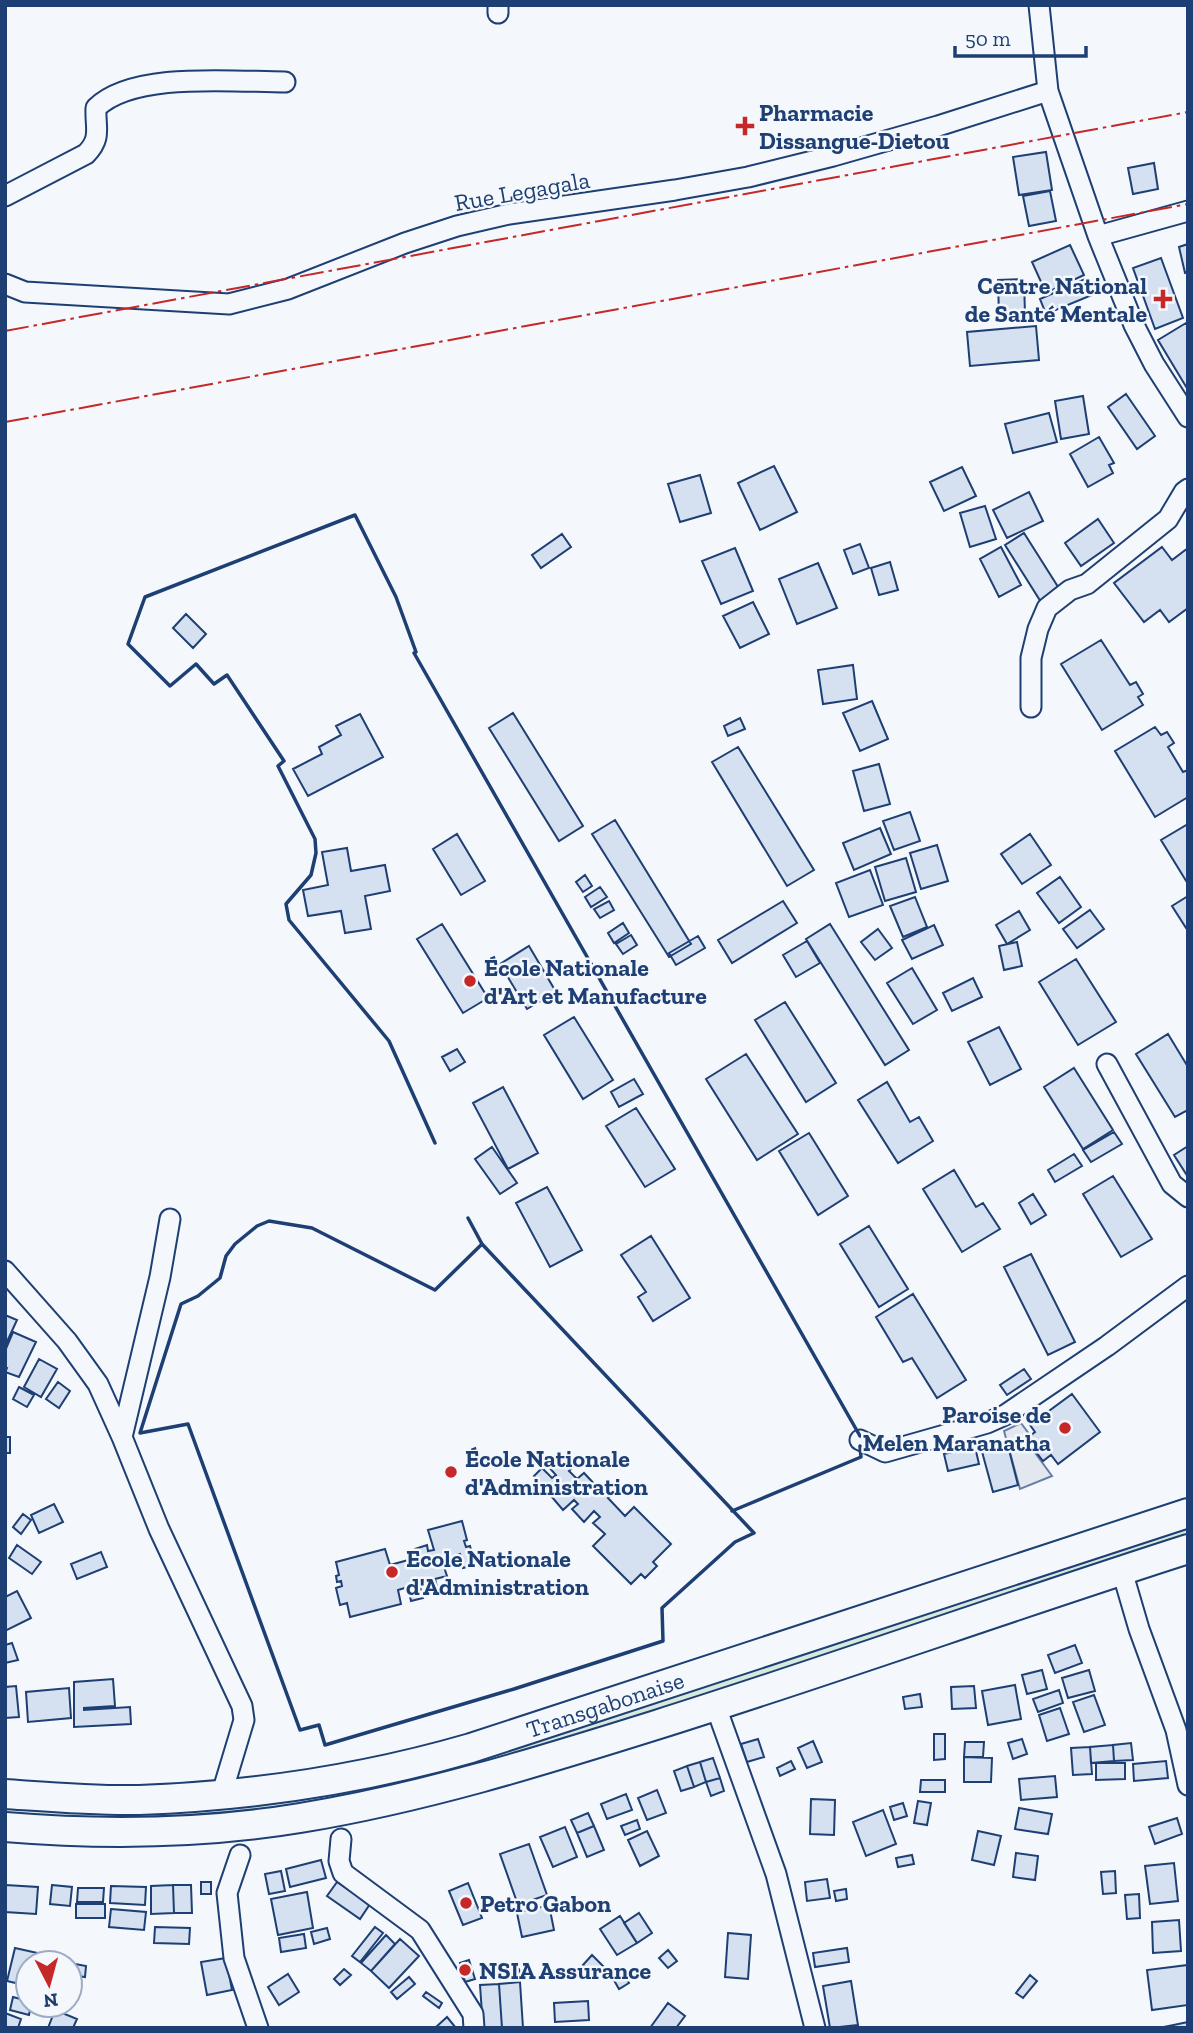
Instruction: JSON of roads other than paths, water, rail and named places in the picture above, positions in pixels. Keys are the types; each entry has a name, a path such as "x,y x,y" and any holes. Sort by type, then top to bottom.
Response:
{"highway":[{"name":"Transgabonaise","path":"5,1794 138,1800 222,1793 351,1776 443,1756 1188,1513"},
{"name":"Transgabonaise","path":"5,1827 139,1832 245,1825 298,1818 452,1786 553,1758 716,1707 1188,1549"}],"street":[{"path":"1039,5 1048,91 1098,236 1133,325 1188,417"},
{"path":"5,195 86,154 94,147 97,138 96,108 114,95 175,82 285,82"},
{"name":"Rue Legagala","path":"5,284 24,292 229,304 288,289 405,243 457,226 509,214 748,177 925,130 1048,91"},
{"path":"1098,236 1188,211"},
{"path":"1031,707 1031,658 1038,629 1047,608 1070,590 1087,584 1168,519 1188,489"},
{"path":"1107,1064 1172,1184 1188,1197"},
{"path":"122,1437 160,1277 170,1219"},
{"path":"5,1271 67,1340 98,1384 159,1529 242,1706 244,1720 222,1793"},
{"path":"860,1440 885,1452 987,1423 1005,1415 1107,1346 1188,1286"},
{"path":"1122,1571 1139,1629 1176,1730 1188,1785"},
{"path":"716,1707 776,1874 815,2028"},
{"path":"341,1839 339,1861 343,1873 420,1930 473,2014 474,2028"},
{"path":"240,1855 227,1893 231,1932 234,1958 258,2028"}],"place":[{"name":"Pharmacie Dissangue-Dietou","path":"745,126"},
{"name":"Centre National de Santé Mentale","path":"1163,299"},
{"name":"École Nationale d'Art et Manufacture","path":"470,981"},
{"name":"Paroise de Melen Maranatha","path":"1065,1428"},
{"name":"École Nationale d'Administration","path":"451,1472"},
{"name":"Ecole Nationale d'Administration","path":"392,1572"},
{"name":"Petro Gabon","path":"466,1903"},
{"name":"NSIA Assurance","path":"465,1970"}]}
